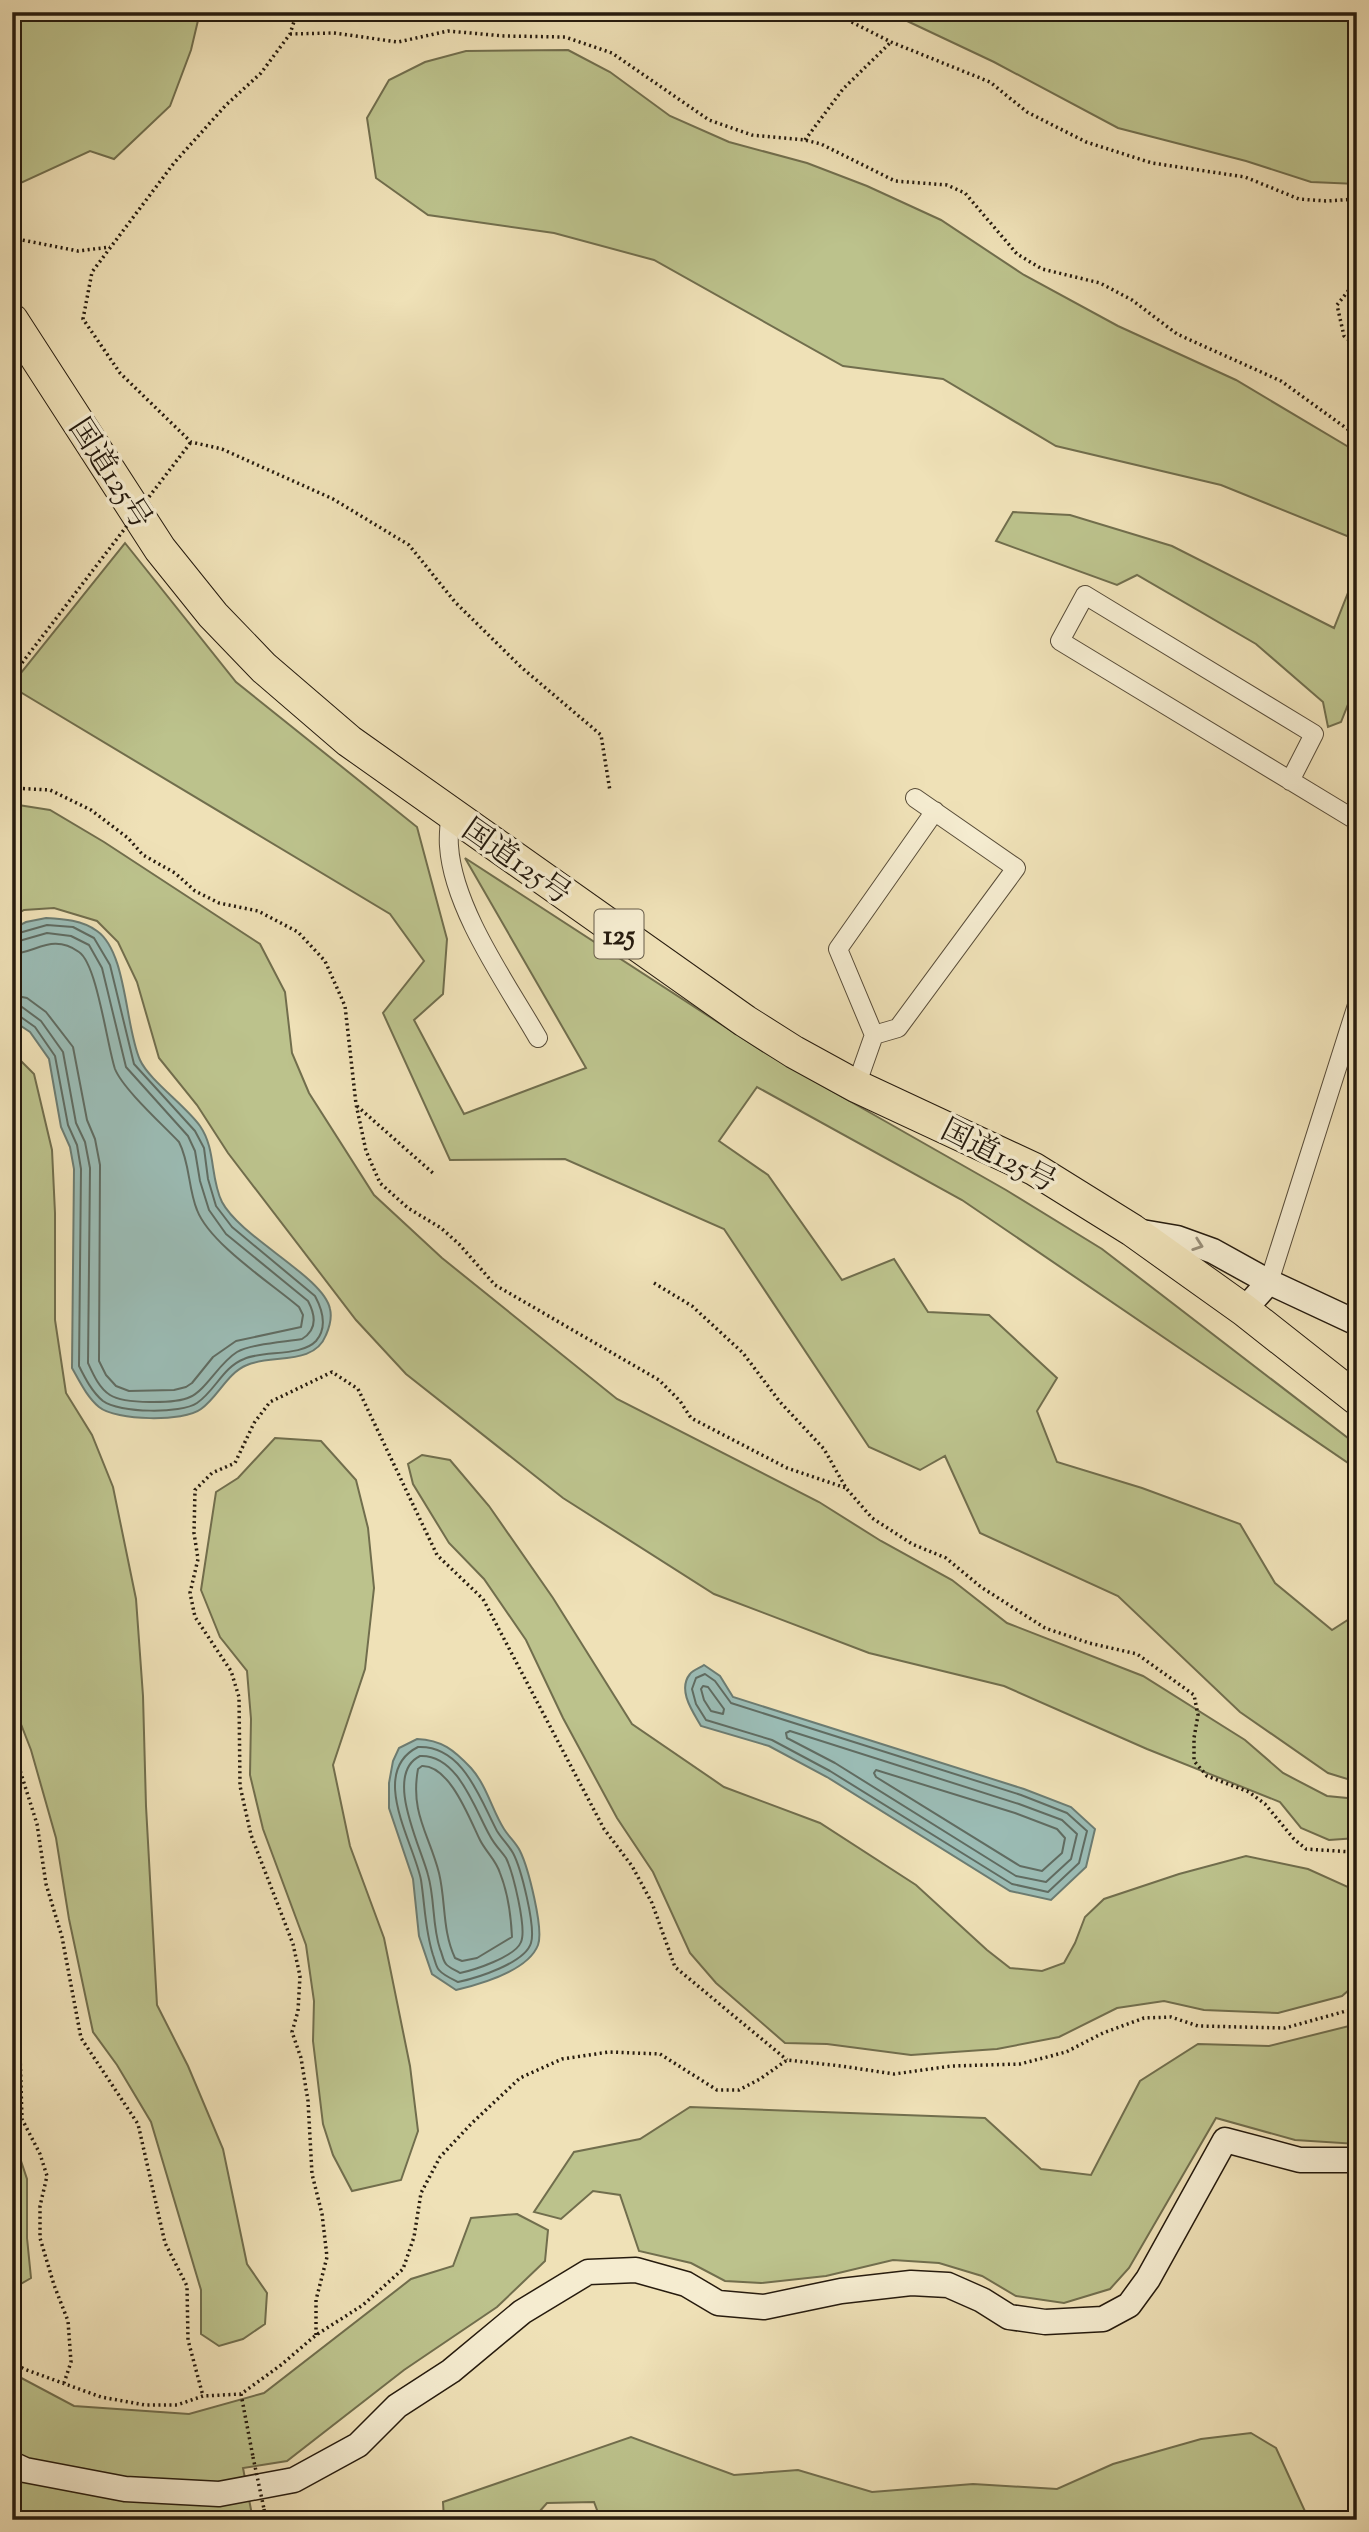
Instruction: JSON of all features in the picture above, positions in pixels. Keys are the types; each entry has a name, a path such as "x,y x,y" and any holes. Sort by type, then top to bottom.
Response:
{"highway":[{"name":"国道125号","path":"12,320 160,549 213,615 264,668 349,741 745,1021 794,1052 856,1086 1034,1169 1132,1230 1244,1310 1357,1399"}],"street":[{"path":"1290,781 1314,734 1085,595 1060,640 1290,781 1357,821"},
{"path":"874,1035 898,1028 1016,867 915,798"},
{"path":"856,1086 874,1035 838,949 934,811"},
{"path":"450,813 449,847 458,888 481,940 538,1038"},
{"path":"1244,1310 1269,1282 1357,1005"},
{"path":"1132,1230 1177,1238 1213,1251 1269,1282 1357,1323"},
{"path":"12,2464 25,2470 125,2489 219,2494 294,2480 358,2445 397,2406 451,2371 523,2312 588,2272 636,2270 685,2284 718,2302 764,2307 841,2291 911,2283 948,2285 982,2300 1009,2317 1045,2322 1103,2319 1129,2305 1148,2278 1225,2140 1300,2160 1357,2160"}],"path":[{"path":"297,12 290,34 261,73 226,105 174,163 92,272 83,319 120,373 191,442 222,450 333,499 409,545 455,602 520,667 601,735 610,791"},
{"path":"832,12 891,42 990,82 1027,111 1086,142 1152,163 1245,177 1299,198 1326,201 1357,199"},
{"path":"290,34 334,33 398,42 448,31 504,36 565,37 612,53 709,120 752,135 821,144 895,181 947,185 965,193 1017,254 1042,269 1111,288 1132,300 1177,334 1281,381 1357,436"},
{"path":"805,140 843,89 891,42"},
{"path":"12,238 78,251 110,247"},
{"path":"1357,284 1352,286 1337,305 1344,336 1357,347"},
{"path":"12,676 191,442"},
{"path":"12,788 50,790 91,810 128,838 143,855 176,873 195,891 219,903 258,911 298,932 325,961 345,1006 356,1104 366,1151 380,1182 408,1208 450,1236 495,1285 659,1380 680,1401 691,1418 786,1468 846,1488"},
{"path":"356,1104 434,1174"},
{"path":"654,1283 692,1306 743,1353 780,1402 824,1449 846,1488 872,1518 912,1544 946,1558 981,1587 1045,1628 1089,1643 1137,1654 1194,1695 1198,1715 1194,1761 1207,1776 1249,1792 1306,1849 1352,1852 1357,1857"},
{"path":"316,2335 316,2301 327,2257 322,2214 312,2174 308,2101 301,2058 292,2032 299,2011 300,1976 293,1944 251,1835 240,1786 239,1697 231,1671 195,1617 190,1593 198,1559 194,1533 195,1490 212,1473 235,1463 254,1423 270,1402 332,1372 358,1389 437,1555 483,1599 604,1829 632,1866 652,1903 675,1967 786,2060 894,2074 951,2066 1020,2064 1066,2052 1103,2033 1143,2018 1171,2017 1198,2026 1285,2028 1357,2008"},
{"path":"12,1745 37,1824 46,1884 62,1937 81,2038 138,2124 165,2243 187,2286 188,2340 203,2396"},
{"path":"12,2038 20,2053 22,2119 40,2154 47,2176 40,2206 40,2238 68,2321 71,2362 64,2383"},
{"path":"12,2362 101,2397 145,2405 177,2404 203,2396 241,2394 316,2335 363,2305 403,2269 414,2237 421,2193 440,2157 520,2078 562,2059 609,2052 660,2054 717,2090 739,2090 786,2060"},
{"path":"241,2394 266,2520"}],"green space":[{"path":"12,12 200,12 191,50 170,106 114,159 90,151 12,187"},
{"path":"888,12 1357,12 1357,184 1311,182 1246,161 1118,128 994,62"},
{"path":"568,50 610,72 670,116 729,142 807,163 867,186 941,220 1024,275 1118,326 1236,380 1357,452 1357,536 1347,536 1221,485 1056,446 943,379 843,366 654,260 554,233 428,215 376,178 367,118 389,80 425,62 466,51"},
{"path":"1013,512 1070,515 1172,546 1334,628 1357,570 1357,700 1351,697 1341,722 1328,727 1323,702 1256,644 1137,575 1117,585 996,541"},
{"path":"125,543 236,682 417,827 447,939 443,994 414,1020 464,1114 586,1068 465,858 767,1054 1006,1190 1102,1249 1357,1445 1357,1469 962,1200 757,1087 719,1141 768,1175 842,1280 894,1259 928,1312 989,1315 1057,1378 1037,1411 1057,1462 1142,1488 1240,1524 1275,1583 1332,1630 1357,1614 1357,1782 1328,1773 1240,1712 1118,1596 980,1533 945,1456 920,1470 869,1447 724,1229 565,1159 450,1160 383,1013 424,961 390,914 12,687"},
{"path":"12,804 50,810 260,944 285,992 292,1053 309,1093 374,1195 442,1258 617,1399 819,1502 881,1541 952,1580 1007,1623 1143,1676 1245,1740 1283,1773 1327,1796 1357,1799 1357,1838 1329,1840 1301,1828 1280,1802 1147,1749 1004,1686 869,1653 714,1594 563,1498 406,1374 356,1320 228,1153 197,1105 159,1058 137,982 118,942 97,921 54,908 24,910 12,917"},
{"path":"19,1059 34,1074 52,1150 55,1320 66,1393 92,1435 113,1487 136,1599 157,2005 188,2066 223,2149 247,2264 267,2293 265,2324 243,2339 219,2346 201,2334 201,2290 151,2122 117,2065 93,2032 69,1919 56,1838 31,1750 12,1701 12,1060"},
{"path":"275,1438 321,1441 356,1480 368,1528 374,1588 365,1669 333,1765 350,1846 384,1938 410,2066 418,2131 401,2180 352,2191 333,2155 323,2124 313,2041 314,2001 306,1945 263,1829 250,1775 251,1719 247,1671 220,1637 201,1590 216,1492 238,1478"},
{"path":"422,1455 450,1460 489,1506 553,1598 632,1724 724,1787 820,1823 916,1885 1010,1968 1042,1971 1064,1963 1085,1917 1104,1899 1179,1874 1246,1856 1308,1869 1348,1887 1357,1898 1357,1983 1342,1996 1278,2013 1204,2010 1164,2001 1117,2008 1059,2037 997,2049 911,2055 827,2044 785,2043 716,1983 690,1953 653,1872 617,1818 563,1718 526,1640 484,1579 449,1543 413,1484 408,1464"},
{"path":"1357,2024 1357,2144 1295,2140 1216,2118 1129,2268 1110,2289 1064,2303 1016,2296 982,2276 939,2263 893,2260 826,2276 761,2283 725,2281 691,2263 639,2251 620,2195 593,2191 561,2219 534,2212 574,2152 640,2139 690,2107 985,2118 1041,2169 1091,2175 1140,2081 1198,2044 1269,2046"},
{"path":"12,2134 27,2179 27,2238 31,2278 12,2289"},
{"path":"517,2214 548,2230 545,2261 497,2307 404,2370 287,2461 243,2468 253,2520 12,2518 12,2373 74,2406 189,2414 264,2393 411,2279 453,2266 471,2218"},
{"path":"1251,2433 1276,2448 1309,2520 607,2520 600,2518 594,2502 547,2503 532,2520 444,2520 443,2502 631,2437 734,2475 798,2470 872,2492 973,2484 1057,2489 1113,2464 1201,2439"}],"water":[{"path":"46,918 85,924 107,941 120,972 140,1060 151,1076 200,1126 211,1154 222,1202 246,1229 313,1284 330,1309 330,1322 320,1345 302,1355 247,1365 234,1374 207,1404 192,1413 150,1418 108,1412 91,1399 72,1368 74,1169 70,1147 61,1127 49,1059 30,1032 12,1020 12,929 26,922"},
{"path":"704,1665 720,1676 733,1697 1024,1789 1071,1807 1095,1829 1086,1867 1051,1900 1010,1891 827,1777 769,1746 701,1726 688,1701 685,1687 690,1674"},
{"path":"417,1739 434,1741 447,1747 477,1775 500,1822 520,1851 537,1912 539,1937 533,1954 503,1975 456,1990 432,1974 419,1936 413,1879 389,1808 389,1783 393,1761 399,1748"}]}
